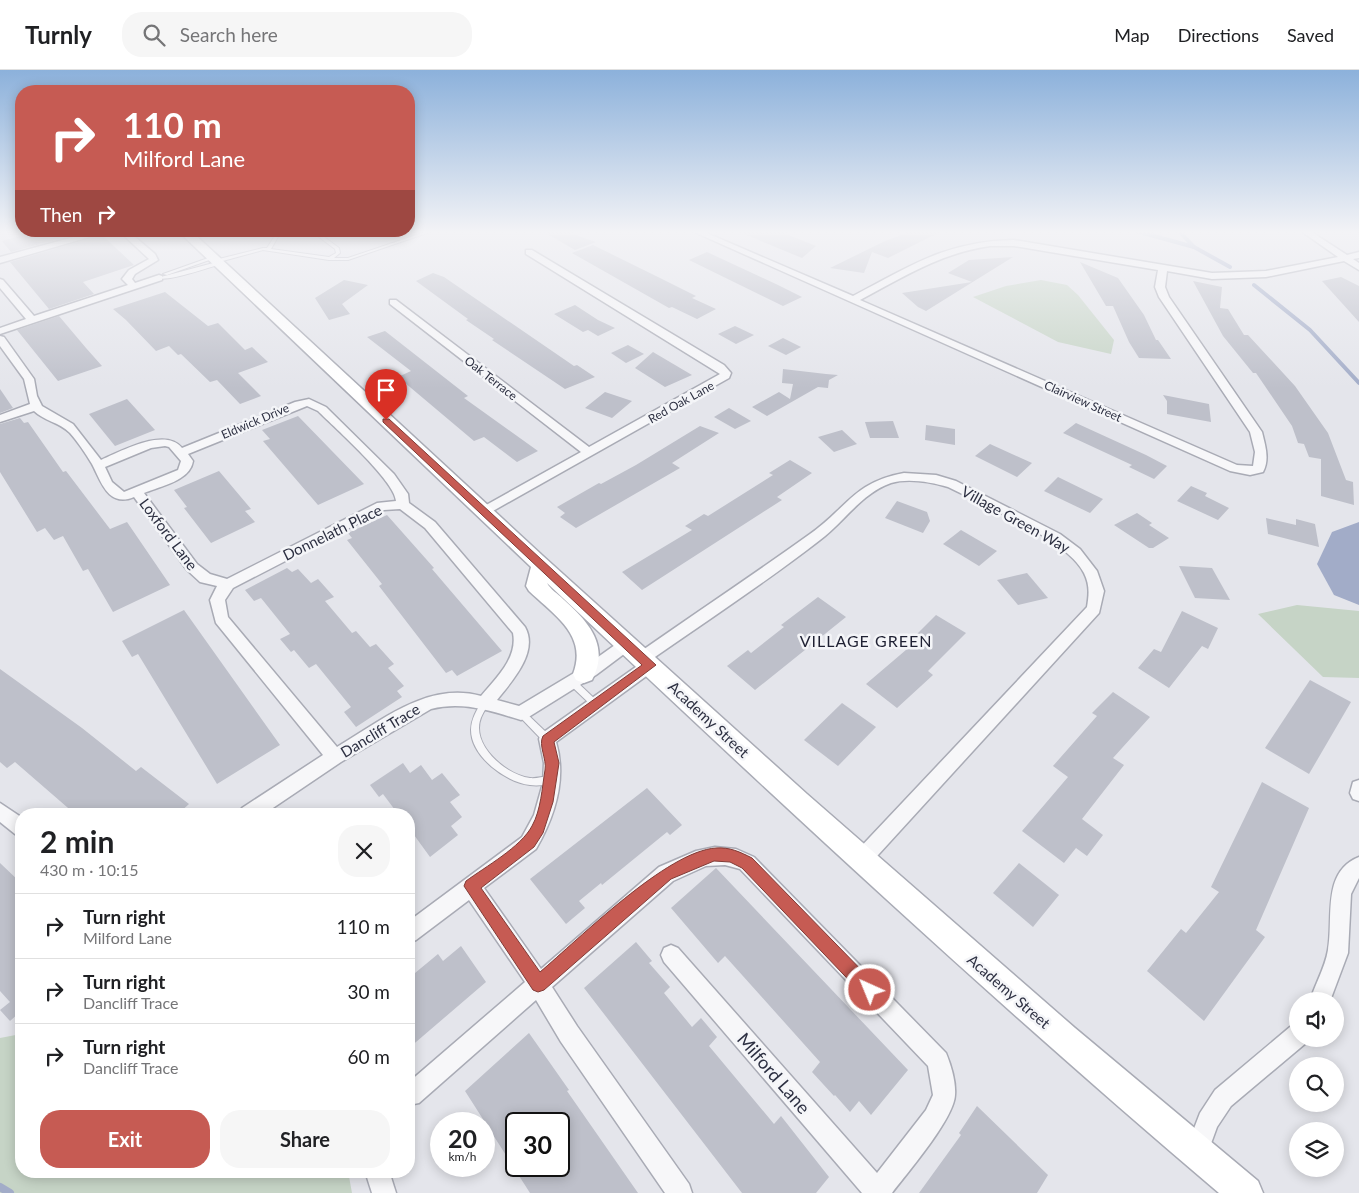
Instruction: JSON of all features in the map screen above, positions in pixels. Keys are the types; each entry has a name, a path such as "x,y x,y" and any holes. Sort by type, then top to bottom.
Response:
{"street":[{"path":"1,283 31,319"},
{"path":"0,331 141,283"},
{"name":"Academy Street","path":"240,283 541,565 862,860 1004,988 1246,1193"},
{"name":"Red Oak Lane","path":"484,512 721,380 726,373 720,367 581,283"},
{"name":"Clairview Street","path":"820,283 1234,468 1259,469 1261,452 1256,432 1164,297 1161,283"},
{"path":"855,299 885,283"},
{"name":"Oak Terrace","path":"393,302 589,453"},
{"path":"0,340 32,384 30,394 36,406 0,419"},
{"name":"Eldwick Drive","path":"182,452 295,405 309,402 317,404 390,477 402,494 403,505"},
{"name":"Loxford Lane","path":"36,406 43,414 66,423 99,465 100,474 117,495 125,496 137,493 182,473 186,468 187,461 182,452"},
{"path":"99,465 155,443 173,444 182,452"},
{"name":"Village Green Way","path":"640,656 816,536 867,490 888,480 920,477 952,484 1055,537 1075,552 1090,571 1095,584 1097,591 1094,609 862,860"},
{"name":"Loxford Lane","path":"137,493 192,567 205,578 228,584"},
{"name":"Donnelath Place","path":"228,584 382,506 403,505 430,525 520,631 524,640 522,652 485,703"},
{"path":"541,565 536,586 581,631 588,642 589,660 578,678"},
{"path":"228,584 218,594 216,601 221,619 335,757"},
{"path":"521,713 578,678 640,656"},
{"path":"415,928 529,842 538,829 553,763 547,739 595,704 640,656"},
{"name":"Dancliff Trace","path":"257,808 335,757 427,703 448,698 485,703 521,713"},
{"path":"1359,788 1359,793"},
{"path":"0,811 15,823"},
{"name":"Milford Lane","path":"415,1092 666,874 697,860 714,855 731,855 747,863 938,1060 944,1096 934,1118 877,1193 671,955"},
{"path":"1323,992 1338,952 1341,894 1353,869 1359,866"},
{"path":"471,886 538,984 569,1034 680,1193"},
{"path":"1197,1152 1208,1121 1223,1098 1289,1043"},
{"path":"379,1178 384,1193"}],"lane":[{"path":"578,678 595,704"},
{"path":"485,703 476,720 475,736 485,754 507,775 528,782 550,780"},
{"path":"521,713 547,739"}],"green space":[{"path":"1021,283 1067,285 1078,295 1114,340 1111,354 1058,342 973,297 1006,286"},
{"path":"1297,605 1359,611 1359,678 1323,677 1258,614"},
{"path":"15,1035 15,1178 349,1178 352,1193 0,1193 0,1038"}],"water":[{"path":"1359,522 1359,605 1334,595 1317,564 1332,532"}],"building":[{"path":"28,283 84,283 94,294 49,309"},
{"path":"339,283 368,285 342,304 350,314 329,320 315,298"},
{"path":"419,283 453,283 574,366 577,365 595,377 565,389 492,340 494,339 466,320 468,319"},
{"path":"626,283 671,283 696,296 692,298 716,309 697,319 672,307 669,308"},
{"path":"737,283 775,283 802,297 783,306"},
{"path":"970,283 926,311 918,307 902,293"},
{"path":"1093,283 1122,283 1144,315 1156,340 1158,340 1171,359 1139,358 1129,342 1113,306 1106,306"},
{"path":"1194,283 1222,287 1220,308 1228,309 1244,335 1248,335 1295,386 1328,433 1346,480 1353,482 1354,505 1321,496 1321,459 1309,457 1304,444 1298,443 1292,426 1256,373 1253,373 1223,336"},
{"path":"1324,283 1354,283 1359,286 1359,322"},
{"path":"165,292 208,326 218,323 245,350 252,347 268,362 238,373 261,396 240,404 217,380 210,382 181,354 178,355 169,346 156,351 113,309"},
{"path":"575,305 598,320 615,328 598,336 588,330 583,332 554,314"},
{"path":"59,316 102,366 58,381 17,330"},
{"path":"735,326 754,335 736,344 718,334"},
{"path":"385,331 468,396 464,398 538,451 517,462 484,437 474,441 398,377 411,371 367,337"},
{"path":"783,338 801,347 786,355 768,346"},
{"path":"628,345 644,354 626,363 611,353"},
{"path":"653,352 692,375 665,387 635,368"},
{"path":"783,369 838,375 829,380 828,388 818,387 767,416 752,407 779,392 790,399 793,384 782,383"},
{"path":"0,389 13,408 0,413"},
{"path":"605,392 632,401 612,418 585,408"},
{"path":"1163,395 1209,404 1211,422 1167,414 1167,401"},
{"path":"127,399 155,430 115,446 89,414"},
{"path":"729,408 751,421 735,429 714,417"},
{"path":"298,416 364,484 318,505 263,441 270,439 262,430"},
{"path":"20,418 24,423 28,422 63,472 66,471 110,529 127,522 170,585 113,612 88,569 83,571 63,536 54,540 45,528 37,532 0,472 0,424"},
{"path":"893,421 899,438 870,438 865,422"},
{"path":"1076,423 1167,466 1154,479 1129,467 1132,465 1063,433"},
{"path":"926,425 955,429 955,445 925,440"},
{"path":"700,426 719,433 672,463 680,468 576,528 560,517 565,513 557,507 636,465"},
{"path":"842,430 857,444 834,452 818,437"},
{"path":"990,444 1032,463 1017,477 975,456"},
{"path":"790,460 812,473 777,497 782,500 642,590 622,572 692,530 685,526 704,514 708,516 773,475 769,473"},
{"path":"219,471 251,509 245,511 255,522 211,543 184,508 187,507 174,490"},
{"path":"1058,477 1103,499 1090,513 1044,491"},
{"path":"1191,486 1207,493 1205,496 1229,508 1218,520 1177,501"},
{"path":"897,501 927,512 930,521 923,533 885,518"},
{"path":"1137,513 1152,523 1149,525 1169,538 1153,548 1149,548 1114,525"},
{"path":"387,515 434,568 432,569 502,651 457,676 452,670 446,673 379,586 382,584 347,540 352,538 348,533"},
{"path":"1266,518 1296,525 1296,519 1315,524 1319,547 1268,534"},
{"path":"961,530 997,551 979,566 943,544"},
{"path":"1179,566 1212,568 1230,600 1195,598"},
{"path":"287,568 292,572 298,569 311,583 318,579 334,597 325,601 352,633 356,631 370,647 376,644 394,664 388,668 404,686 397,691 402,697 356,727 344,712 351,707 316,664 309,668 294,650 291,652 280,639 290,634 261,598 254,601 245,590"},
{"path":"1027,573 1048,598 1018,605 997,580"},
{"path":"818,597 846,617 755,690 727,666 748,650 751,653 784,627 781,625"},
{"path":"184,610 280,745 217,784 138,654 132,657 122,641"},
{"path":"1182,611 1218,628 1208,649 1202,646 1169,688 1138,668 1154,649 1161,652"},
{"path":"936,615 966,633 928,671 933,675 897,708 866,684 920,638 916,635"},
{"path":"0,669 82,728 136,771 141,767 189,804 185,808 68,808 15,762 7,768 0,762"},
{"path":"1310,680 1351,702 1309,774 1265,748"},
{"path":"1113,692 1150,717 1113,758 1124,765 1082,819 1103,835 1087,856 1076,848 1064,863 1022,831 1068,777 1053,766 1097,716 1092,713"},
{"path":"842,703 876,727 838,766 804,740"},
{"path":"403,763 410,773 421,765 432,780 442,773 460,795 450,802 462,817 451,826 458,835 430,857 415,836 415,808 394,808 383,794 379,797 370,785"},
{"path":"1262,782 1309,808 1256,930 1265,937 1204,1021 1147,971 1181,929 1186,933 1219,892 1211,887"},
{"path":"647,788 682,825 670,835 667,832 602,885 601,883 579,901 585,908 566,924 530,879"},
{"path":"0,863 15,877 15,1016 10,1021 0,1010 10,1002 0,991"},
{"path":"1019,863 1059,895 1033,927 993,893"},
{"path":"716,868 908,1070 871,1115 859,1101 850,1112 834,1096 812,1072 820,1062 725,956 718,963 671,908"},
{"path":"636,942 652,961 649,963 670,987 664,993 692,1027 701,1018 717,1037 709,1046 774,1124 781,1116 829,1177 816,1193 742,1193 584,988"},
{"path":"461,946 486,982 415,1043 415,973 438,954 443,961"},
{"path":"529,1033 638,1193 530,1193 520,1177 570,1177 570,1112 505,1112 505,1154 495,1138 495,1112 478,1112 465,1091"},
{"path":"977,1106 1048,1175 1037,1193 919,1193 961,1135 959,1133"}],"waterway":[{"path":"1254,285 1310,330 1359,383"},
{"path":"0,1187 10,1193"}],"district":[{"name":"VILLAGE GREEN","path":"866,640"}],"route":[{"path":"386,420 650,665 547,739 553,763 547,802 538,829 529,842 471,886 538,984 666,874 697,860 714,855 731,855 747,863 870,990"}]}
